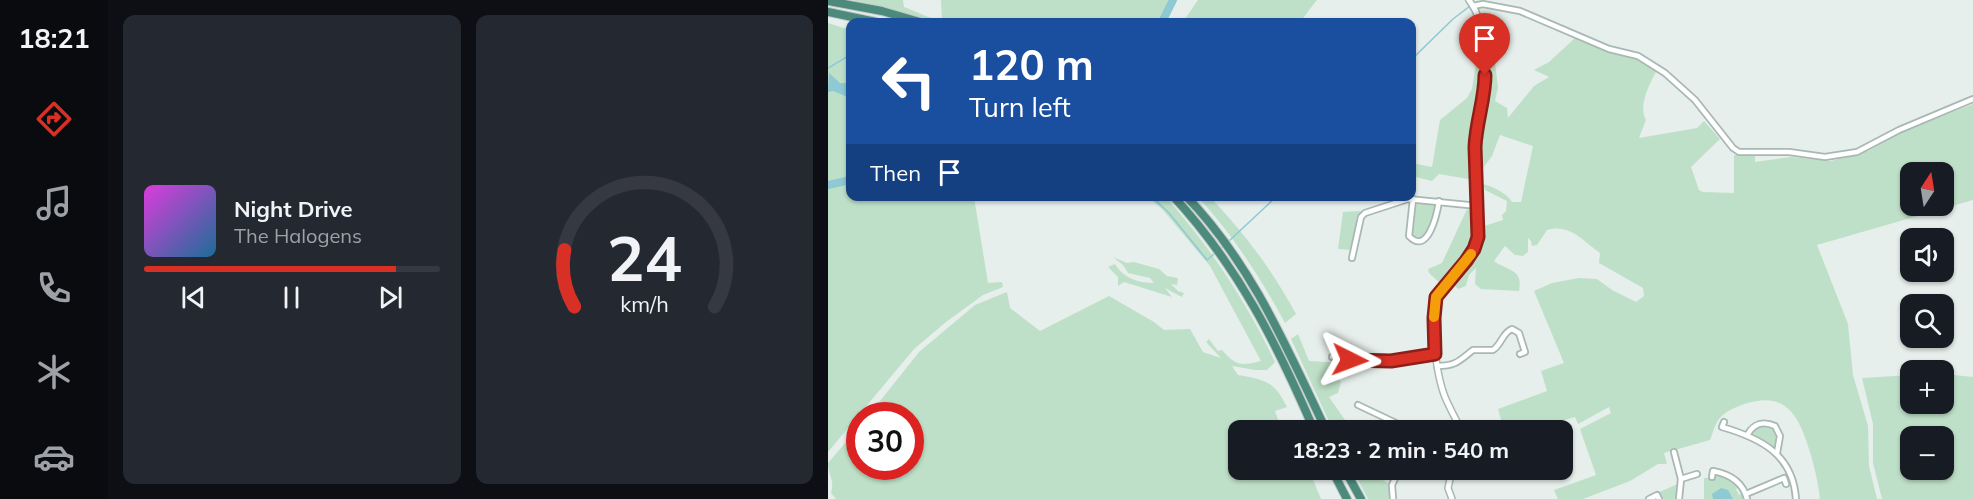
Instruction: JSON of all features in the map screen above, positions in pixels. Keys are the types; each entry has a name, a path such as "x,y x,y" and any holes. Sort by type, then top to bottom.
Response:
{"highway":[{"path":"828,1 906,18"},
{"path":"828,12 857,18"},
{"path":"1178,201 1197,222 1243,286 1273,341 1309,420"},
{"path":"1190,201 1247,274 1288,347 1321,420"},
{"path":"1337,480 1347,499"},
{"path":"1351,480 1361,499"}],"street":[{"path":"1471,3 1520,11 1609,49 1638,56 1665,73 1695,100 1737,151 1789,152 1825,157 1850,153 1973,99"},
{"path":"1456,420 1445,397 1437,366 1434,304 1440,292 1474,249 1478,237 1474,157 1485,75 1481,24 1471,3"},
{"path":"1416,199 1478,206"},
{"path":"1352,258 1362,214 1405,201"},
{"path":"1413,201 1409,236 1416,240 1425,239 1428,235 1438,211 1439,201"},
{"path":"1437,366 1447,366 1461,361 1473,350 1493,350 1500,344 1505,334 1512,329 1519,333 1526,352 1520,354"},
{"path":"1332,357 1360,361 1391,361 1435,354"},
{"path":"1358,405 1390,420"},
{"path":"1724,422 1722,427 1748,434 1777,453 1790,472 1796,499"},
{"path":"1748,434 1757,425 1763,423 1775,426 1780,436 1777,453"},
{"path":"1674,452 1681,479 1679,499"},
{"path":"1712,477 1713,471 1730,476 1738,482 1747,497 1784,478 1786,484"},
{"path":"1681,479 1697,474"},
{"path":"1393,499 1392,485 1394,480"},
{"path":"1450,480 1448,488 1452,499"},
{"path":"1649,499 1657,495 1659,499"}],"green space":[{"path":"852,0 903,0 904,7 931,18 922,18"},
{"path":"941,0 1173,0 1164,18 942,18"},
{"path":"1198,0 1317,0 1303,18 1186,18"},
{"path":"828,23 846,29 846,201 975,201 988,283 1002,282 1003,287 983,295 914,349 870,402 846,402 846,430 828,452"},
{"path":"1575,38 1604,50 1628,55 1645,63 1656,72 1645,96 1643,108 1646,120 1639,138 1697,128 1704,121 1720,139 1691,167 1699,190 1703,192 1734,193 1734,155 1755,156 1755,162 1791,157 1831,161 1868,151 1904,131 1973,104 1973,200 1954,205 1954,162 1900,162 1900,216 1918,216 1817,245 1848,324 1853,375 1868,426 1869,466 1877,499 1820,499 1809,449 1797,419 1783,405 1775,401 1764,400 1744,404 1726,413 1719,419 1710,440 1664,453 1667,464 1658,464 1630,481 1583,499 1558,499 1554,490 1596,475 1580,429 1611,413 1609,407 1578,424 1575,417 1565,420 1501,420 1498,409 1547,391 1541,371 1564,363 1534,291 1552,283 1579,278 1597,279 1612,290 1636,302 1644,296 1643,288 1599,263 1600,253 1576,234 1555,228 1547,230 1537,245 1532,246 1528,238 1528,252 1523,256 1515,255 1505,246 1494,261 1517,275 1520,284 1519,291 1481,289 1475,284 1476,268 1469,275 1466,286 1458,289 1454,285 1456,277 1482,248 1484,226 1503,220 1502,215 1506,211 1507,201 1485,190 1483,184 1499,190 1512,202 1521,202 1533,146 1500,135 1492,156 1474,180 1439,174 1432,181 1416,177 1416,164 1432,167 1440,120 1467,98 1472,89 1478,50 1494,54 1498,88 1495,101 1507,108 1508,118 1534,86 1549,77 1534,70 1549,62"},
{"path":"1153,201 1169,201 1198,235 1239,296 1275,362 1267,370 1232,366 1238,375 1268,383 1278,392 1287,407 1275,411 1278,420 1228,420 1228,480 1313,480 1321,499 836,499 831,493 832,484 828,463 846,442 846,480 924,480 924,402 879,402 919,352 975,305 1007,292 1010,308 1040,331 1109,296 1164,330 1190,329 1203,352 1221,358 1206,342 1209,339 1218,351 1222,350 1235,362 1248,364 1261,361 1210,266 1163,210"},
{"path":"1201,201 1214,201 1246,238 1267,267 1296,314 1285,323 1266,289 1223,226"},
{"path":"1415,203 1437,207 1429,230 1421,238 1412,235"},
{"path":"1467,209 1475,214 1471,244 1441,284 1429,273 1428,269 1442,263"},
{"path":"1361,211 1357,217 1352,250 1338,249 1343,212"},
{"path":"1113,257 1127,263 1134,262 1159,269 1167,276 1178,278 1177,285 1171,284 1184,293 1182,297 1165,288 1172,297 1124,282 1118,286 1118,277 1108,267 1115,264 1122,273 1132,279 1154,283 1150,278 1128,273 1123,265"},
{"path":"1298,334 1309,361 1343,363 1329,368 1341,382 1338,393 1329,397 1345,420 1328,420 1291,339"},
{"path":"1954,375 1973,377 1973,499 1882,499 1873,463 1873,424 1862,378 1900,376 1900,414 1954,414"},
{"path":"1762,425 1774,429 1777,447 1775,448 1753,434 1755,429"},
{"path":"1715,473 1739,487 1736,489 1739,495 1742,493 1744,499 1704,499 1704,478 1714,478"},
{"path":"1358,480 1383,480 1389,484 1389,499 1368,499"},
{"path":"1678,484 1677,499 1663,499 1659,492"}],"water":[{"path":"829,73 840,83 846,83 846,96 833,91 828,92"},
{"path":"1721,488 1728,490 1733,499 1713,499 1712,494"}],"waterway":[{"path":"1164,18 1173,0"},
{"path":"1416,55 1453,19 1470,6"},
{"path":"828,68 846,57"},
{"path":"828,185 846,181"},
{"path":"1156,201 1169,213 1207,260 1214,254"},
{"path":"1229,241 1272,201"}],"slow traffic":[{"path":"1434,317 1436,297 1471,254"}],"route":[{"path":"1350,360 1410,360 1435,354 1434,304 1436,297 1466,261 1478,237 1474,157 1485,75"}]}
